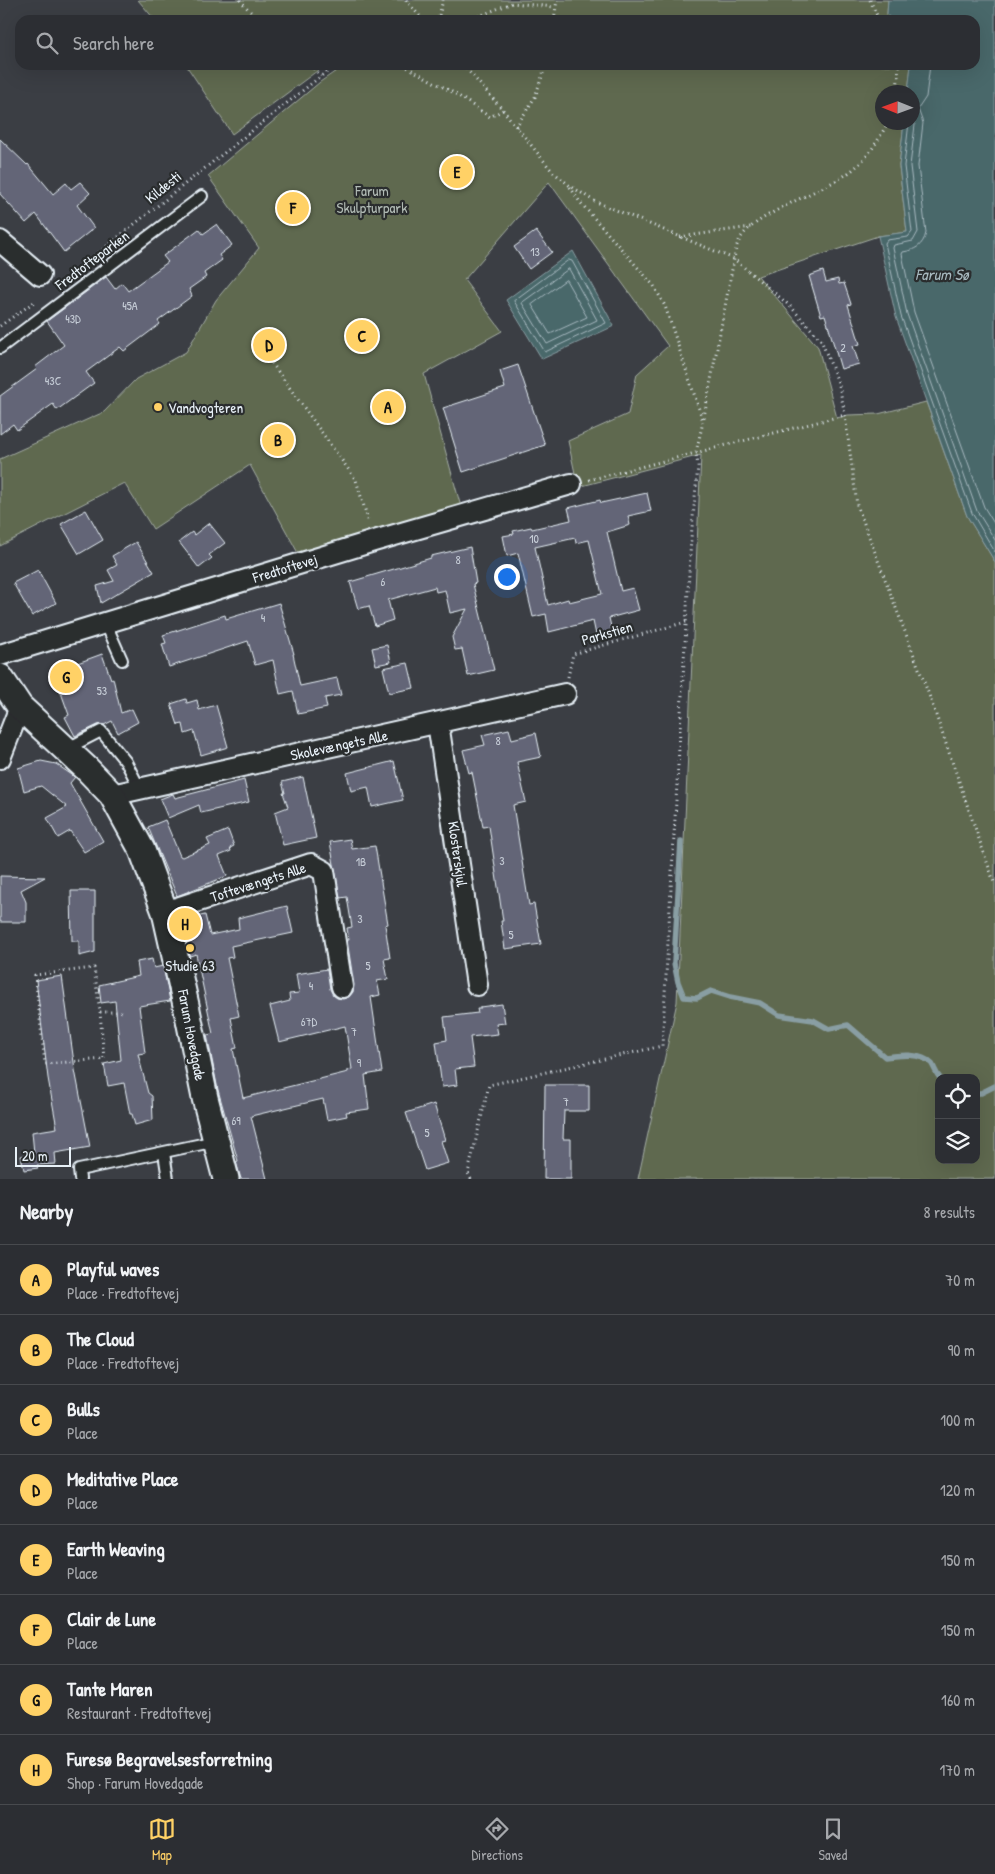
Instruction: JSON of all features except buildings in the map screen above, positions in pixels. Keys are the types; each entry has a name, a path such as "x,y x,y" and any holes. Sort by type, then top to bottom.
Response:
{"street":[{"path":"0,241 40,274"},
{"name":"Fredtoftevej","path":"0,655 106,624 374,540 571,484"},
{"name":"Farum Hovedgade","path":"0,677 20,707 64,750 87,769 112,795 142,850 165,912 195,1053 226,1179"},
{"name":"Skolevængets Alle","path":"112,795 565,694"},
{"path":"0,758 20,707"},
{"name":"Klosterskjul","path":"438,723 477,986"},
{"name":"Toftevængets Alle","path":"165,912 311,864 324,871 342,987"}],"lane":[{"name":"Fredtofteparken","path":"0,348 202,196"},
{"path":"106,624 122,660"},
{"path":"64,750 101,731 126,762 140,789"},
{"path":"80,1179 79,1170 216,1141"},
{"path":"164,1153 168,1179"}],"path":[{"path":"240,0 254,15"},
{"path":"406,0 419,15"},
{"path":"439,15 443,0"},
{"path":"555,15 557,0"},
{"path":"870,0 877,15"},
{"path":"481,15 511,2 556,7"},
{"path":"315,70 321,76"},
{"name":"Kildesti","path":"79,268 330,70"},
{"path":"413,70 454,93 490,117 503,110"},
{"path":"467,70 503,110 552,171 569,185 594,201 734,259 790,306 821,340 839,385 857,505 929,695 995,885"},
{"path":"516,127 534,97 544,70"},
{"path":"897,85 899,70"},
{"path":"472,1179 468,1173 490,1085 662,1046 691,538 698,466 696,452 734,259 739,239 751,227 779,209 851,171 875,148 884,130"},
{"path":"569,185 580,202 658,292 665,306 703,422"},
{"path":"680,237 751,227"},
{"path":"0,326 40,298"},
{"path":"266,355 356,480 374,540"},
{"path":"571,484 845,415"},
{"name":"Parkstien","path":"565,694 573,654 686,622"},
{"path":"94,968 100,1012 104,1059 45,1064 35,975 94,968"},
{"path":"100,1012 123,1012"}],"green space":[{"path":"138,0 888,0 888,15 151,15"},
{"path":"189,70 318,70 232,134"},
{"name":"Farum Skulpturpark","path":"338,70 910,70 909,85 875,85 875,130 903,130 899,166 907,232 878,236 758,276 818,347 837,418 848,415 878,414 926,402 967,516 995,562 995,1179 638,1179 677,1002 701,455 578,487 568,441 628,414 637,374 668,346 549,182 464,280 502,331 424,374 461,507 298,553 250,465 153,529 124,483 0,546 0,459 104,412 136,379 186,352 216,300 259,248 208,176 320,82"}],"water":[{"name":"Farum Sø","path":"888,0 995,0 995,562 967,516 896,317 878,236 907,232 899,166 903,130 920,130 920,85 909,85 910,70 980,70 980,15 888,15"},
{"path":"573,251 614,326 542,359 506,300"}],"waterway":[{"path":"681,841 674,963 678,982 684,997 697,998 711,991 760,1003 779,1015 813,1020 829,1029 848,1025 885,1057 916,1056 932,1064 938,1074"},
{"path":"980,1093 995,1086"}],"place":[{"name":"Earth Weaving","path":"457,172"},
{"name":"Clair de Lune","path":"293,208"},
{"name":"Bulls","path":"362,336"},
{"name":"Meditative Place","path":"269,345"},
{"name":"Vandvogteren","path":"158,407"},
{"name":"Playful waves","path":"388,407"},
{"name":"The Cloud","path":"278,440"},
{"name":"Tante Maren","path":"66,677"},
{"name":"Furesø Begravelsesforretning","path":"185,924"},
{"name":"Studie 63","path":"190,948"}]}
